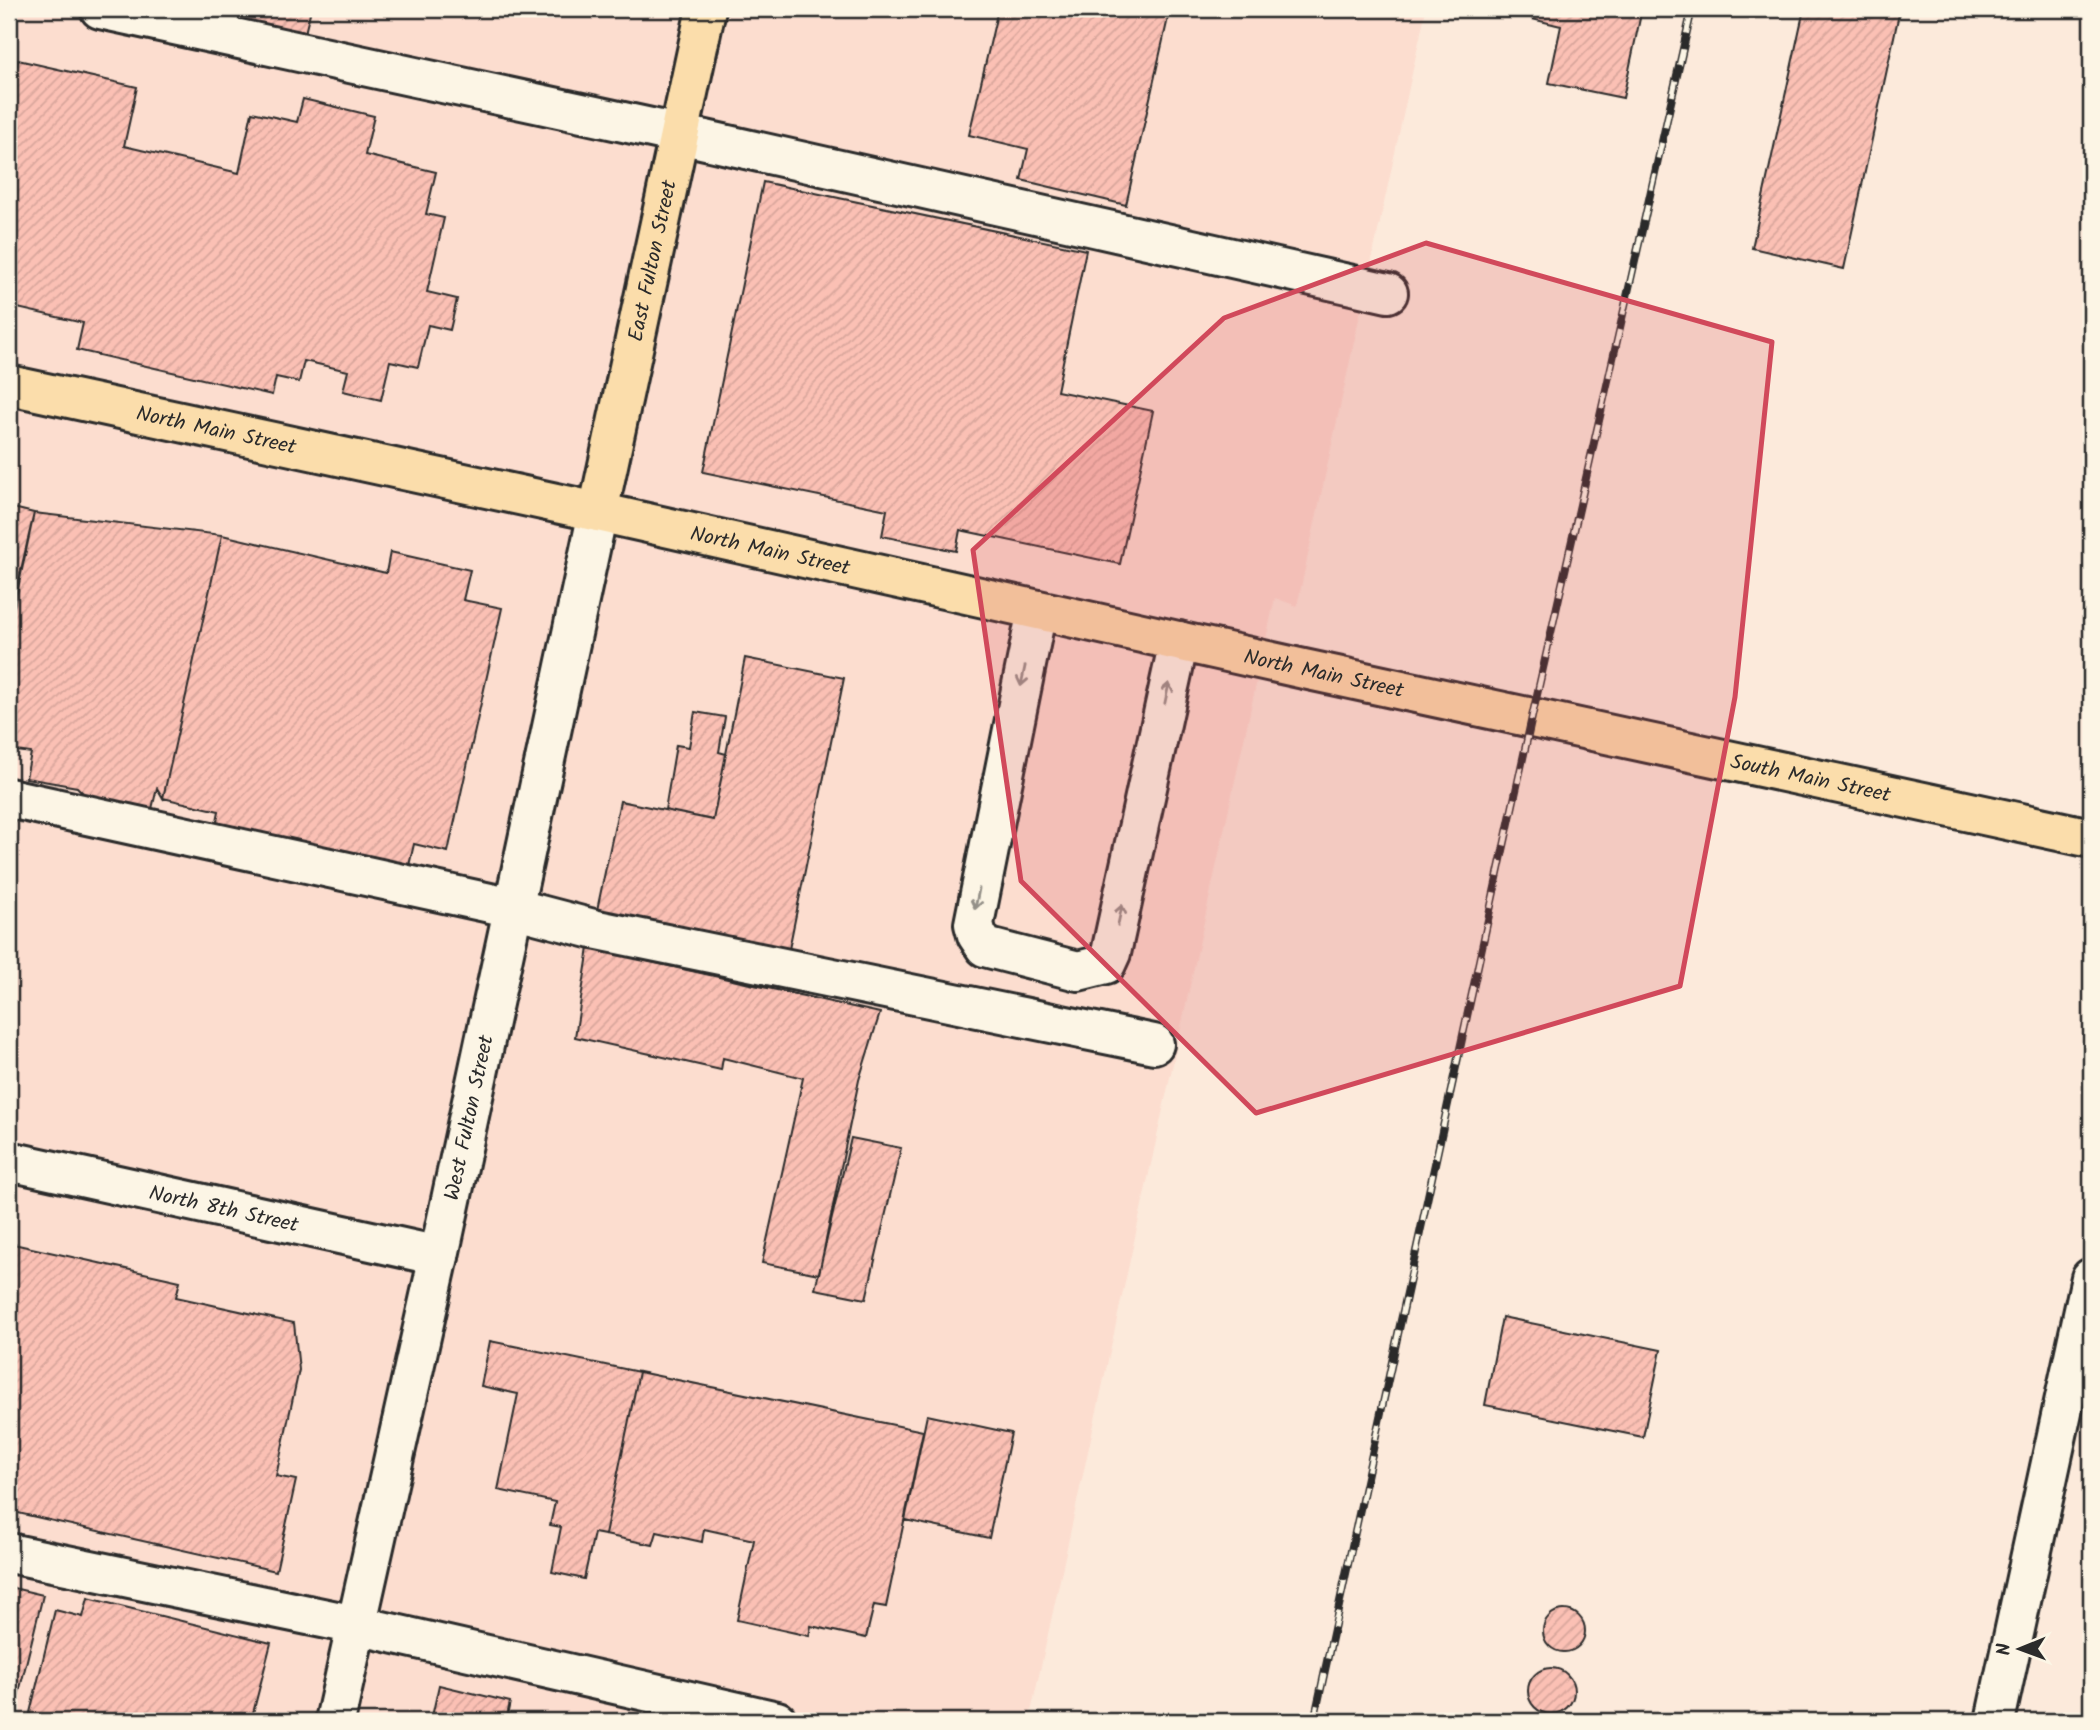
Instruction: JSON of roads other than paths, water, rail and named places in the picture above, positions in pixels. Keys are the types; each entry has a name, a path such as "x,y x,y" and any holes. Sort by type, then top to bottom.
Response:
{"main road":[{"name":"East Fulton Street","path":"598,512 706,9"},
{"name":"North Main Street","path":"9,385 1532,717"},
{"name":"South Main Street","path":"1532,717 2091,838"}],"street":[{"path":"100,9 678,134 1388,293"},
{"name":"West Fulton Street","path":"335,1721 439,1256 598,512"},
{"path":"1037,610 974,924 976,935 985,947 1078,971 1106,964 1111,953 1179,641"},
{"path":"9,798 513,908 593,929 1154,1044"},
{"name":"North 8th Street","path":"9,1161 439,1256"},
{"path":"1995,1721 2091,1278"},
{"path":"9,1553 356,1625 778,1721"}],"railway":[{"path":"1314,1721 1532,717 1692,9"}]}
